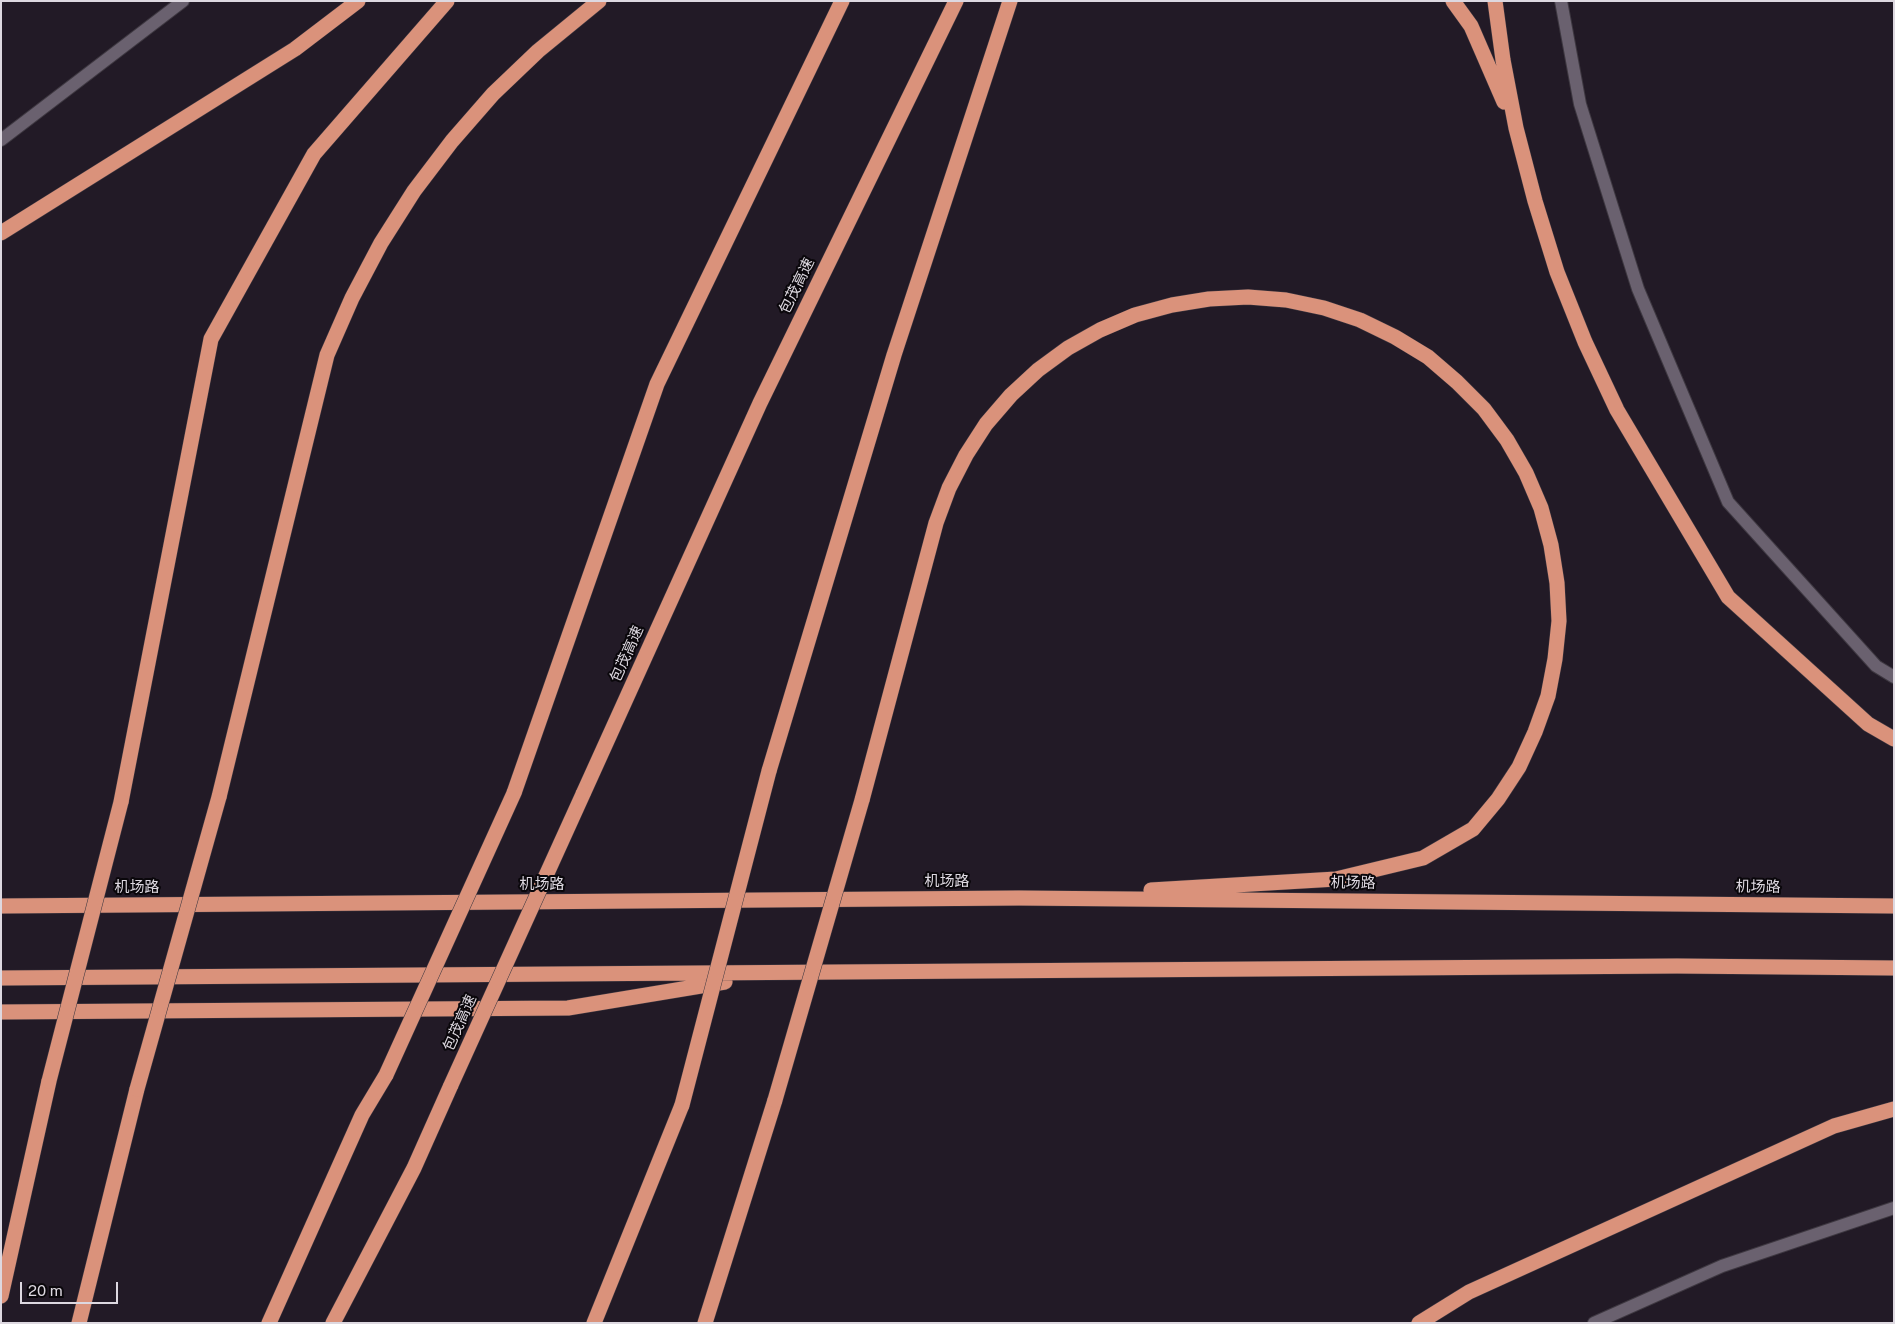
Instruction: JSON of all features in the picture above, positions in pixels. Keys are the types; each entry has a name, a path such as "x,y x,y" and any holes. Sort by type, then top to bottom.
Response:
{"highway":[{"path":"1,233 296,49 358,1"},
{"path":"1,1296 49,1081 121,802 211,339 314,154 447,1"},
{"path":"79,1323 136,1089 219,797 327,355 352,298 381,243 414,191 452,141 493,94 538,51 599,1"},
{"path":"269,1323 362,1115 386,1075 514,792 657,384 842,1"},
{"name":"包茂高速","path":"333,1323 414,1168 760,403 956,1"},
{"path":"1452,1 1471,26 1516,128"},
{"path":"1495,1 1503,60 1516,128 1535,201 1554,263 1585,342 1617,410 1728,597 1868,724 1894,739"},
{"path":"594,1323 682,1105 769,771 894,355 1010,3"},
{"path":"705,1323 775,1100 862,800 936,523 949,488 966,455 986,424 1011,395 1038,370 1068,348 1100,330 1135,315 1172,305 1210,299 1248,297 1286,300 1324,308 1360,320 1428,357 1484,409 1506,440 1526,473 1541,508 1552,544 1559,620 1552,678 1548,696 1535,732 1519,767 1498,799 1474,829 1423,858 1336,879 1020,898"},
{"name":"机场路","path":"1,906 1020,898 1894,906"},
{"path":"1,978 1677,966 1894,968"},
{"path":"1,1012 568,1008 786,972"},
{"path":"1419,1323 1468,1292 1834,1126 1894,1109"}],"street":[{"path":"1,140 183,1"},
{"path":"1561,1 1580,104 1638,289 1728,502 1876,666 1894,677"},
{"path":"1594,1323 1722,1266 1894,1208"}]}
